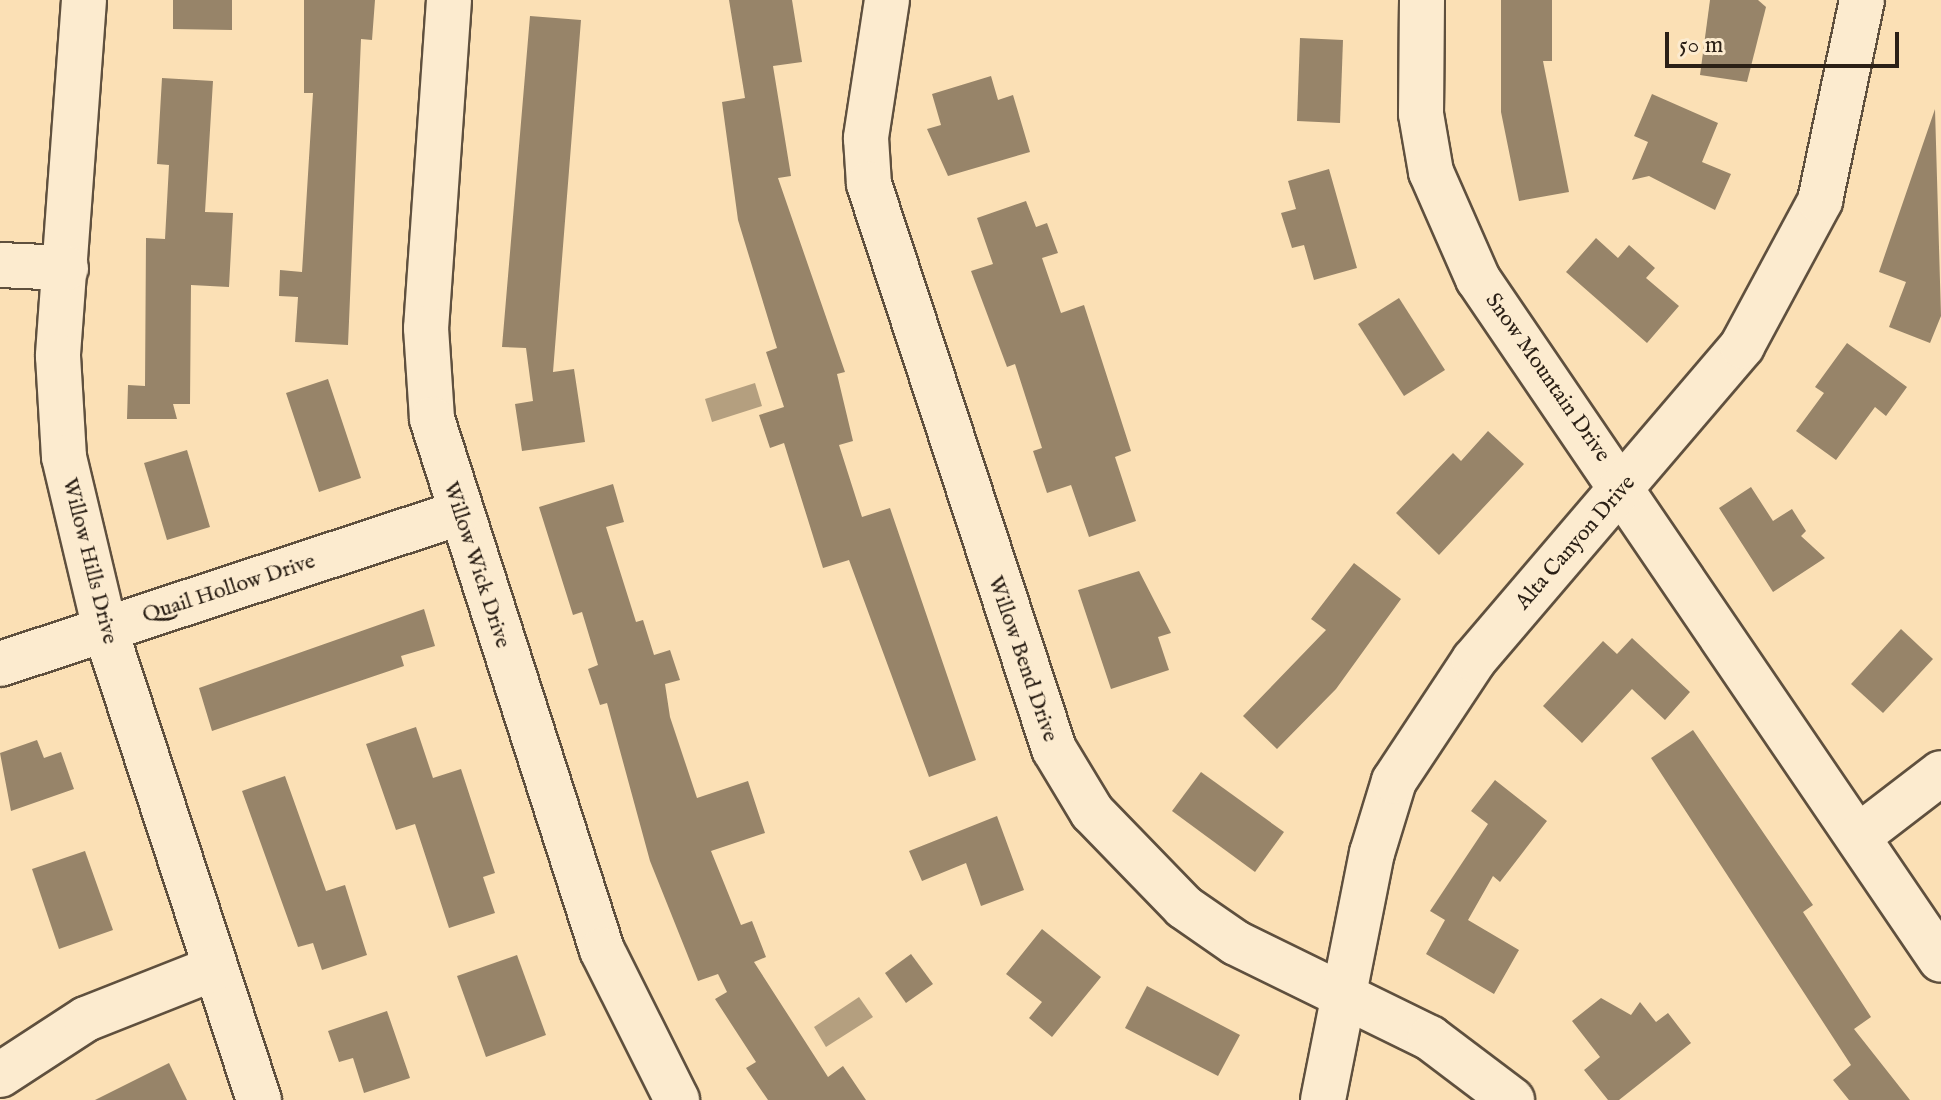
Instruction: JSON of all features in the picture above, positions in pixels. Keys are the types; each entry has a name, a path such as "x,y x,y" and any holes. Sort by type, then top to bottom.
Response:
{"street":[{"name":"Willow Hills Drive","path":"84,0 58,356 64,457 105,629 259,1100"},
{"name":"Willow Wick Drive","path":"449,0 426,361 432,419 459,513 602,950 677,1100"},
{"name":"Willow Bend Drive","path":"887,0 866,138 869,184 1054,749 1118,844 1184,907 1342,997 1430,1038 1512,1100"},
{"name":"Snow Mountain Drive","path":"1422,0 1421,114 1431,172 1451,226 1478,279 1624,488 1941,960"},
{"name":"Alta Canyon Drive","path":"1323,1100 1372,853 1394,781 1424,727 1742,346 1784,275 1820,201 1862,0"},
{"path":"0,265 66,268"},
{"name":"Quail Hollow Drive","path":"0,664 459,513"},
{"path":"1859,836 1941,773"},
{"path":"0,1075 86,1019 215,968"}],"shaded area":[{"path":"755,383 762,406 712,422 705,399"},
{"path":"859,997 873,1017 826,1047 814,1027"}],"building":[{"path":"173,0 232,0 232,30 173,29"},
{"path":"304,0 375,0 372,40 361,39 348,345 295,342 298,297 279,296 280,270 302,272 313,93 304,93"},
{"path":"729,0 792,0 802,62 773,66 791,176 778,178 845,372 837,374 853,441 839,445 862,517 890,508 976,760 929,777 849,560 823,568 784,443 770,448 759,415 784,407 766,352 777,348 738,220 722,102 745,98"},
{"path":"1501,0 1552,0 1552,61 1543,61 1569,192 1519,201 1501,112"},
{"path":"1710,0 1758,0 1766,7 1747,82 1700,75"},
{"path":"530,16 581,20 553,372 574,369 585,442 522,451 515,404 533,401 526,348 502,347"},
{"path":"1300,38 1343,40 1340,123 1297,121"},
{"path":"991,76 998,100 1013,95 1030,152 948,176 927,129 941,125 932,94"},
{"path":"162,78 213,81 205,212 233,213 229,287 191,285 190,404 173,404 177,419 127,419 128,385 145,386 146,238 165,239 169,165 157,164"},
{"path":"1652,94 1718,123 1702,162 1731,174 1715,210 1649,176 1632,180 1648,142 1634,136"},
{"path":"1935,109 1941,316 1930,343 1889,327 1906,282 1879,272"},
{"path":"1329,169 1357,268 1314,280 1304,245 1292,248 1281,213 1296,209 1288,181"},
{"path":"1026,201 1036,227 1047,223 1058,253 1042,258 1061,313 1084,305 1131,451 1115,457 1136,521 1089,537 1071,485 1047,493 1033,451 1042,448 1015,364 1007,367 971,271 993,264 977,218"},
{"path":"1596,238 1618,258 1629,245 1655,268 1646,278 1679,306 1647,343 1566,272"},
{"path":"1399,298 1445,370 1404,396 1358,324"},
{"path":"1847,343 1907,387 1886,416 1875,407 1836,460 1796,431 1824,393 1815,387"},
{"path":"328,379 361,478 319,492 286,393"},
{"path":"1488,431 1524,464 1439,555 1396,513 1453,453 1461,461"},
{"path":"187,450 210,527 167,540 144,463"},
{"path":"613,484 624,522 606,527 636,622 643,620 654,655 670,650 680,680 665,684 670,717 697,798 748,781 765,833 711,851 741,925 752,921 766,957 754,962 828,1077 843,1066 866,1100 768,1100 746,1068 756,1062 715,999 727,992 718,974 698,981 650,861 607,703 600,705 588,669 598,665 582,612 573,615 539,507"},
{"path":"1751,487 1773,521 1792,509 1806,531 1801,536 1825,558 1773,592 1719,508"},
{"path":"1354,563 1401,599 1336,689 1277,749 1243,716 1326,630 1311,619"},
{"path":"1139,571 1171,633 1158,637 1169,670 1111,689 1078,590"},
{"path":"424,609 435,646 401,656 404,666 212,731 199,688"},
{"path":"1901,629 1933,659 1883,713 1851,684"},
{"path":"1632,638 1690,692 1665,720 1632,689 1582,743 1543,706 1603,641 1617,654"},
{"path":"416,727 433,778 461,769 495,873 483,877 495,913 449,928 415,824 396,830 366,744"},
{"path":"1693,730 1813,905 1803,912 1871,1017 1854,1029 1910,1100 1849,1100 1833,1080 1851,1065 1651,758"},
{"path":"37,740 44,758 61,752 74,789 11,811 0,753"},
{"path":"1201,772 1284,832 1255,872 1172,811"},
{"path":"285,776 326,891 345,885 367,955 322,970 313,943 298,947 242,791"},
{"path":"1495,780 1547,821 1500,882 1493,876 1468,920 1519,950 1494,994 1426,954 1445,920 1430,911 1488,824 1471,811"},
{"path":"997,816 1024,890 981,906 966,863 922,881 909,851"},
{"path":"85,851 113,930 59,949 32,869"},
{"path":"1042,929 1101,977 1052,1037 1029,1018 1042,1002 1006,974"},
{"path":"911,954 933,984 906,1003 885,973"},
{"path":"517,955 546,1035 486,1057 457,976"},
{"path":"1147,986 1240,1035 1218,1076 1125,1028"},
{"path":"1601,998 1631,1015 1640,1002 1656,1022 1668,1013 1691,1043 1619,1100 1608,1100 1584,1070 1600,1057 1572,1021"},
{"path":"387,1011 410,1078 364,1093 353,1058 339,1062 328,1031"},
{"path":"169,1063 187,1100 95,1100"}]}
